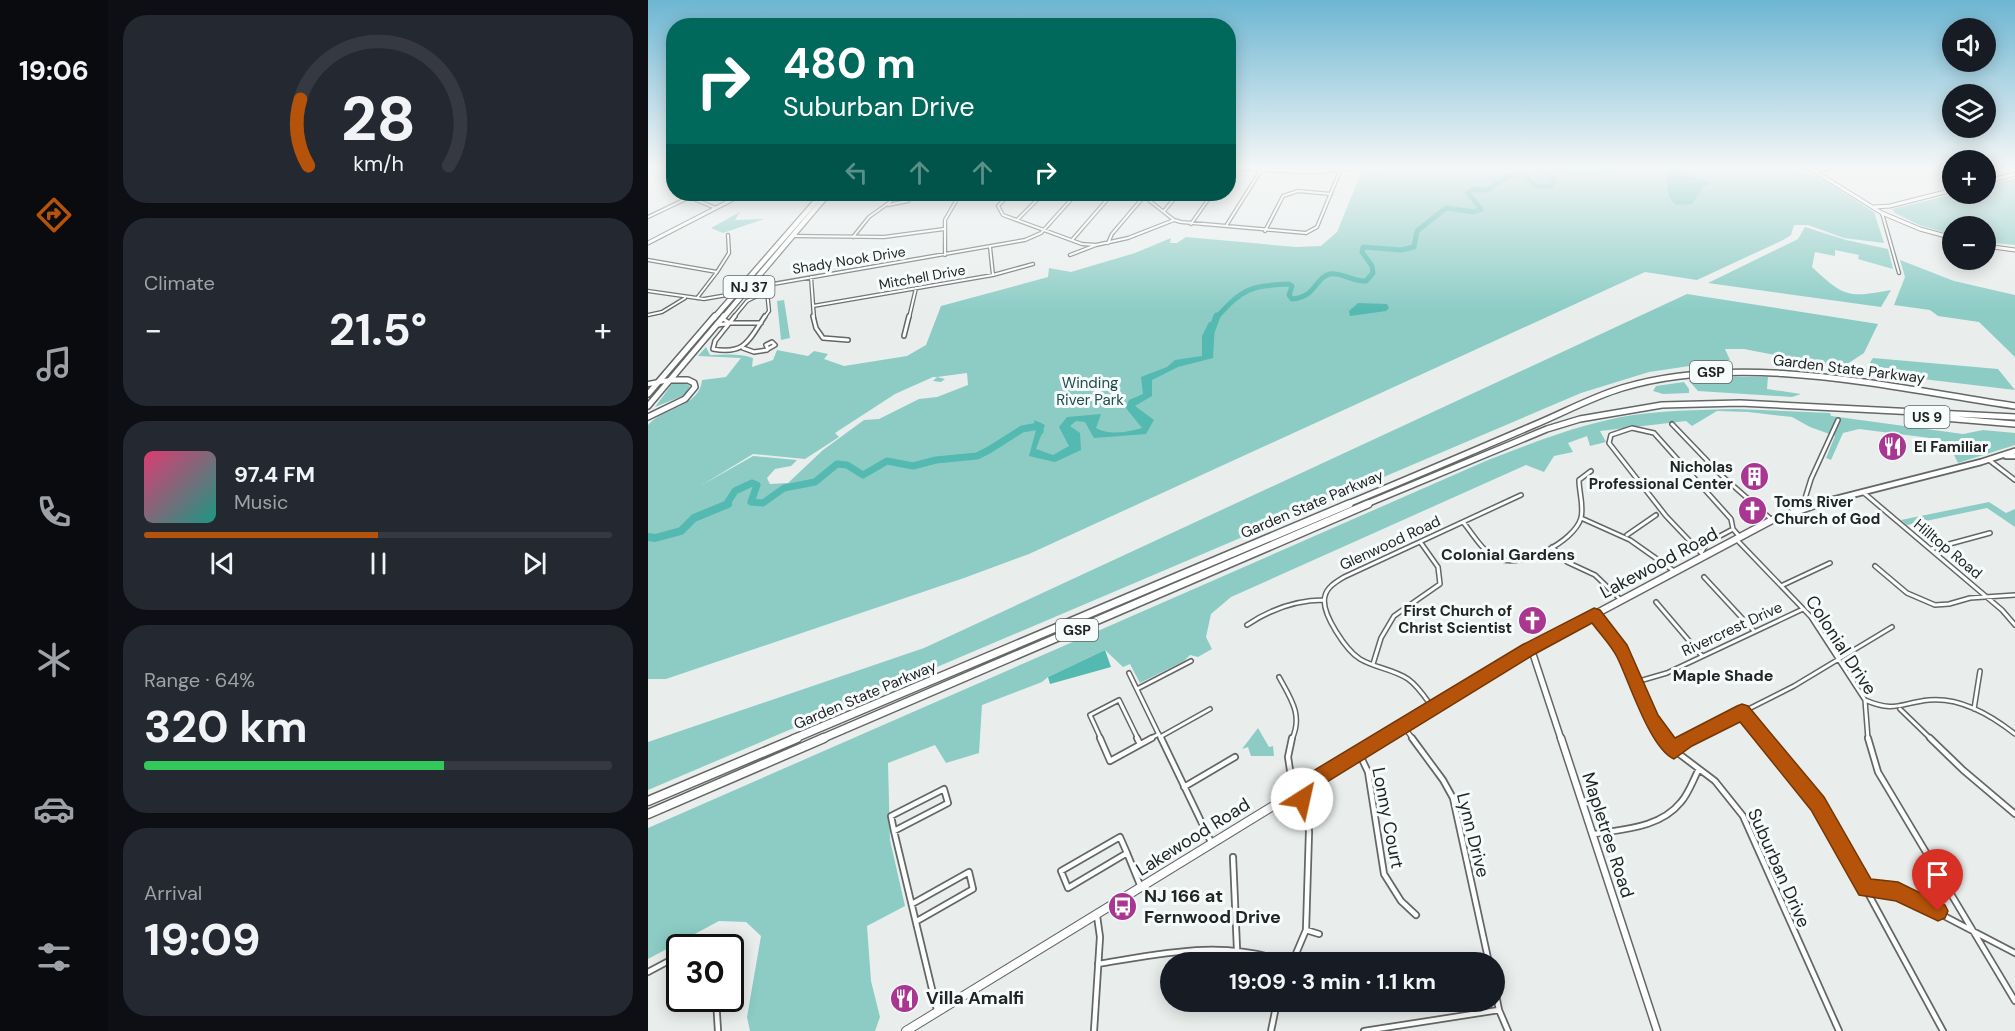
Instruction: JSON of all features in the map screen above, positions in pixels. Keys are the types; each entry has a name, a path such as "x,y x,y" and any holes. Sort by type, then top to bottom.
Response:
{"highway":[{"name":"NJ 37","path":"648,394 804,215"},
{"name":"NJ 37","path":"648,406 810,215"},
{"name":"Garden State Parkway","path":"648,801 1622,388 1701,373 1769,371 1841,379 1988,403 2015,405"},
{"path":"648,417 685,399 695,387 692,381 670,380"},
{"name":"Garden State Parkway","path":"648,816 1425,479 1547,429 1597,415 1662,405 1729,402 2015,417"},
{"name":"US 9","path":"1839,407 2015,424"}],"main road":[{"path":"648,243 702,215"},
{"path":"1887,215 1920,229 1942,235"},
{"path":"1996,247 2015,250"},
{"path":"648,384 670,380"},
{"name":"Lakewood Road","path":"906,1031 1432,707 1531,648 1702,555 1772,520 1802,508 2015,454"},
{"name":"Lakewood Road","path":"1989,460 2015,454"},
{"name":"Mapletree Road","path":"1531,648 1657,1031"}],"street":[{"path":"852,237 872,215"},
{"path":"945,255 944,229 948,215"},
{"path":"1003,215 1072,240 1096,245"},
{"path":"1016,220 1021,215"},
{"name":"Shady Nook Drive","path":"748,288 1025,240 1043,230 1057,215"},
{"path":"1072,240 1094,215"},
{"path":"1108,243 1112,234 1128,215"},
{"path":"1168,215 1174,220 1191,225 1226,226 1295,234 1313,231 1321,215"},
{"path":"1191,225 1198,215"},
{"path":"1226,226 1233,215"},
{"path":"1265,231 1274,215"},
{"path":"1883,215 1899,273"},
{"path":"1070,255 1096,245 1128,238 1174,220"},
{"path":"793,236 894,236 944,229"},
{"path":"698,298 729,253 728,235"},
{"path":"990,247 993,275"},
{"path":"648,260 717,272"},
{"name":"Mitchell Drive","path":"813,306 993,275 1033,264"},
{"path":"811,277 816,331 828,340 848,340"},
{"path":"743,348 769,311 767,291 769,284"},
{"path":"904,336 916,288"},
{"path":"648,291 698,298 735,294"},
{"path":"767,291 747,301 715,341 713,349 728,352 743,348 754,352 768,349"},
{"path":"648,315 662,312 687,297"},
{"path":"722,319 730,323"},
{"path":"716,326 730,323 762,323"},
{"path":"1802,508 1811,479 1838,420"},
{"path":"1672,424 1721,475 1772,520"},
{"name":"Colonial Drive","path":"1702,555 1609,442 1611,435 1619,431 1641,429 1654,433 1731,519 1733,529 1739,538 1803,609 1838,658 1865,700 1868,743 1878,772 2015,1001"},
{"path":"1989,460 2015,480"},
{"path":"1463,522 1490,554 1502,561 1523,560 1570,536 1581,518 1579,480 1591,471"},
{"name":"Hilltop Road","path":"1864,493 1988,598 2015,625"},
{"name":"Glenwood Road","path":"1324,600 1326,592 1335,582 1521,495"},
{"path":"1627,535 1656,515"},
{"path":"1581,518 1627,535 1651,551 1674,572"},
{"path":"1702,555 1707,543 1733,529"},
{"path":"1931,549 1990,533"},
{"path":"1372,664 1381,638 1394,616 1440,584 1441,576 1436,563 1421,543"},
{"path":"1552,547 1567,562 1595,575 1621,600"},
{"path":"1783,585 1830,562"},
{"path":"1875,566 1905,592 1933,605 1948,605 1972,598 2015,596"},
{"path":"1704,577 1754,631"},
{"path":"1247,625 1261,615 1290,603 1304,599 1324,600 1326,614 1349,649 1360,658 1410,680 1432,707"},
{"path":"1656,602 1702,656"},
{"name":"Rivercrest Drive","path":"1636,682 1654,678 1803,609"},
{"name":"Suburban Drive","path":"1594,614 1622,650 1652,720 1674,750 1729,795 1743,816 1839,1031"},
{"path":"1674,750 1686,741 1794,686 1892,627"},
{"path":"1137,689 1191,661"},
{"path":"1974,709 1980,671"},
{"path":"1129,673 1212,843"},
{"path":"1279,677 1297,710 1297,728 1287,757 1307,812 1306,930 1295,952"},
{"path":"1140,744 1119,700 1090,715 1110,761 1210,709"},
{"path":"1865,700 1889,709 1900,709 1934,700 1948,701 1974,709 1999,722 2015,734"},
{"path":"1900,709 1963,770 2015,814"},
{"path":"1742,712 1817,804 1866,888 1943,1031"},
{"name":"Lynn Drive","path":"1402,726 1431,767 1446,783 1453,798 1487,952"},
{"name":"Lonny Court","path":"1359,753 1368,772 1384,874 1401,901 1416,915"},
{"path":"1184,787 1235,757"},
{"path":"1592,835 1648,824 1667,815 1682,800 1699,769"},
{"path":"894,831 948,803 944,789 891,816 894,831 938,1012"},
{"path":"1127,853 1068,888 1061,871 1120,837 1127,853 1141,887"},
{"path":"1233,857 1237,949"},
{"path":"912,904 969,872 974,889 916,922"},
{"path":"1866,888 1882,888 1898,892 2015,952"},
{"path":"1094,1031 1100,937 1096,914"},
{"path":"1306,930 1319,934"},
{"path":"1098,964 1189,950 1237,949 1252,952"},
{"path":"648,972 666,962"},
{"path":"717,1012 718,1031"},
{"path":"1271,1031 1274,1012"},
{"path":"1364,1031 1486,1012"},
{"path":"1500,1012 1508,1031"}],"green space":[{"path":"734,215 738,215 735,220 764,219 723,233 711,228"},
{"name":"Winding River Park","path":"1344,215 1875,215 1884,243 1844,238 1808,225 1794,225 1791,235 1783,240 1697,280 1645,272 1029,554 666,679 648,679 648,425 654,419 688,402 700,389 702,380 726,377 741,358 698,356 706,347 710,355 737,355 753,358 752,367 773,360 777,350 808,356 814,351 828,354 824,359 844,366 907,356 926,345 941,306 1048,277 1049,268 1071,272 1135,253 1171,238 1170,243 1177,243 1186,237 1296,247 1321,246 1337,232","holes":["967,373 968,385 937,397 919,399 879,419 864,420 823,450 788,483 770,484 767,478 775,469 791,466 797,460 753,456 702,485 753,454 805,459 839,437 835,433 895,394 933,377"]},
{"path":"1899,215 2015,215 2015,245 1996,243 1996,216 1942,216 1942,232 1919,225"},
{"path":"1805,227 1846,240 1888,249 1893,269 1858,259 1859,255 1835,250 1835,256 1815,252 1812,267 1847,293 1865,294 1891,290 1881,307 1708,283 1798,239"},
{"path":"1900,260 1954,281 2015,295 2015,357 1979,322 1938,316 1930,310 1894,305 1905,277"},
{"path":"1687,294 1878,324 1864,353 1841,368 1790,365 1780,356 1744,349 1725,349 1730,360 1649,372 1581,393 648,790 648,742 924,648"},
{"path":"784,300 790,338 781,340 777,301"},
{"path":"1873,358 1998,369 2015,390 1864,372"},
{"path":"937,377 945,379 941,382 933,381"},
{"path":"1726,377 1768,377 1767,389 1801,394 1792,397 1698,391 1689,381"},
{"path":"684,382 690,386 685,395 655,407 672,384"},
{"path":"1684,382 1689,393 1663,394 1653,391 1656,386"},
{"path":"1737,409 1830,413 1831,416 1963,434 1983,430 2015,433 2015,445 1958,463 1949,445 1938,439 1859,429 1843,433 1831,460 1826,458 1835,436 1810,427 1792,417 1717,411 1692,426 1686,421 1600,431 1606,442 1590,446 1587,436 1568,443 1573,452 1554,456 1544,472 1526,465 1231,597 1211,614 1206,637 1212,649 1198,657 1190,655 1184,661 1140,683 1130,664 1123,667 1105,650 1042,682 982,705 979,753 946,763 935,745 888,763 890,840 905,906 867,926 871,981 880,1017 875,1031 750,1031 747,1017 761,936 746,922 719,921 695,934 666,934 666,949 648,959 648,828 1488,460 1537,441 1604,421 1635,415"},
{"path":"1989,502 2006,513 2015,509 2015,527 1987,508 1907,525 1901,520"},
{"path":"1258,728 1269,747 1273,746 1274,756 1251,756 1248,747 1242,749"}],"shaded area":[{"path":"1358,303 1387,304 1389,308 1386,311 1350,316 1349,311"},
{"path":"1209,322 1215,323 1213,358 1178,367 1152,380 1152,396 1135,406 1154,420 1146,434 1094,438 1085,422 1076,421 1070,426 1080,433 1081,450 1055,462 1029,456 1036,430 1034,420 1045,425 1036,449 1053,455 1069,446 1059,427 1067,417 1101,414 1096,428 1113,433 1142,428 1126,408 1129,400 1143,394 1141,377 1167,367 1175,360 1202,356 1202,336"},
{"path":"1105,650 1111,667 1050,684 1048,677"}],"waterway":[{"path":"1216,318 1240,295 1255,288 1289,284 1292,286 1289,295 1292,299 1306,295 1321,279 1330,274 1366,281 1373,273 1372,266 1362,252 1363,247 1401,250 1414,247 1417,231 1437,215"},
{"path":"1211,332 1216,318"},
{"path":"726,505 735,491 752,483 757,485 751,502 763,503 784,488 815,482 837,464 847,465 863,475 887,461 913,466 936,460 977,456 1022,429 1039,426 1040,431"},
{"path":"648,537 655,538 681,531 694,518 726,505"}],"place":[{"name":"El Familiar","path":"1893,447"},
{"name":"Nicholas Professional Center","path":"1754,476"},
{"name":"Toms River Church of God","path":"1753,511"},
{"name":"First Church of Christ Scientist","path":"1533,620"},
{"name":"NJ 166 at Fernwood Drive","path":"1123,906"},
{"name":"Villa Amalfi","path":"905,998"}],"district":[{"name":"Colonial Gardens","path":"1508,554"},
{"name":"Maple Shade","path":"1723,675"}],"route":[{"path":"1302,799 1299,789 1528,650 1594,614 1622,650 1652,720 1660,734 1674,750 1686,741 1742,712 1817,804 1866,888 1882,888 1898,892 1938,911"}]}
